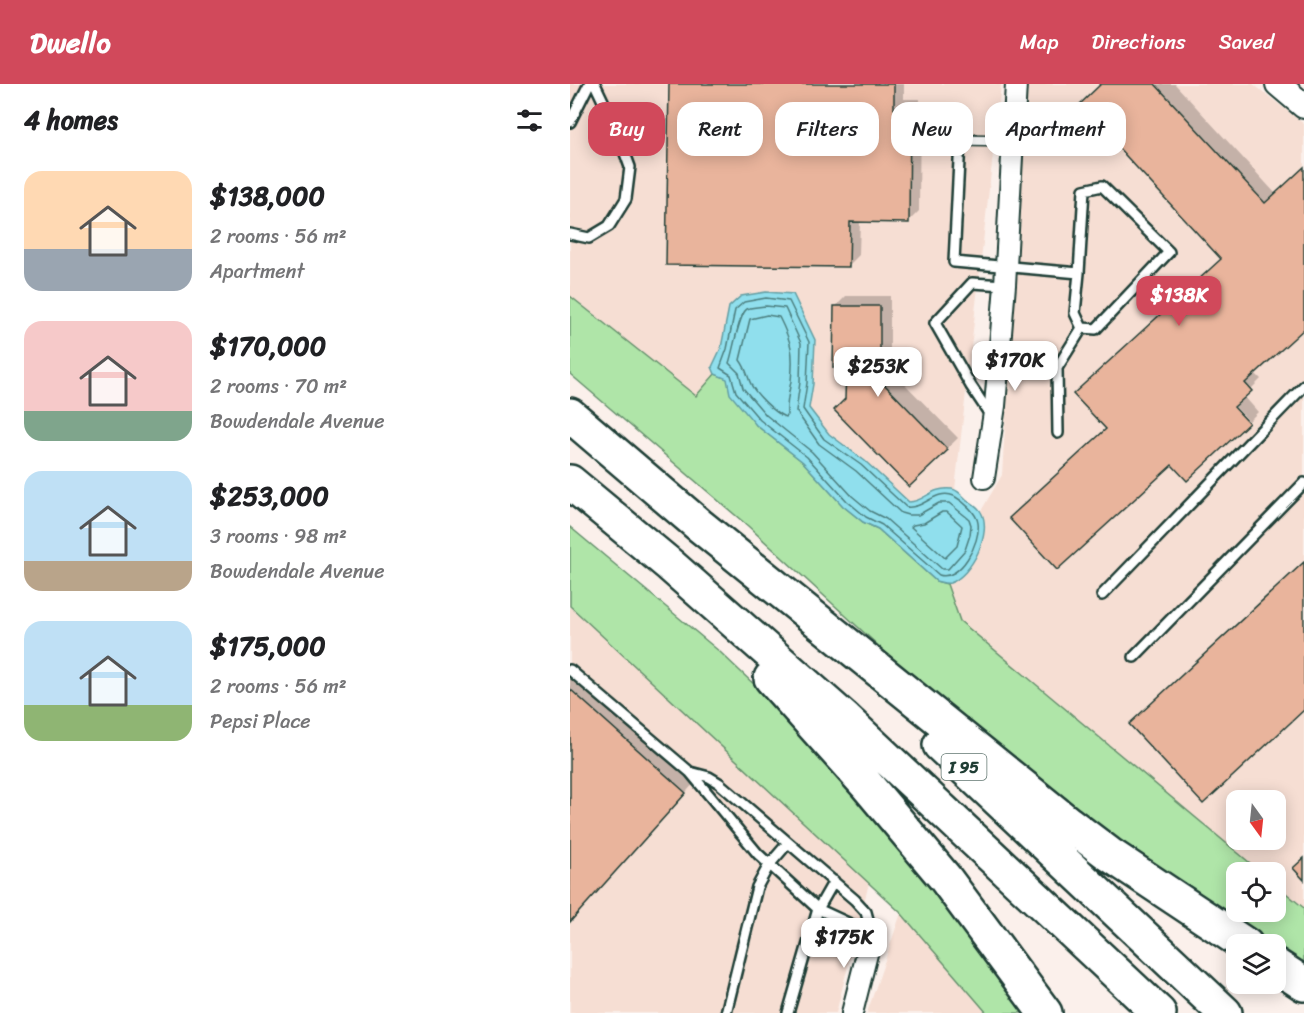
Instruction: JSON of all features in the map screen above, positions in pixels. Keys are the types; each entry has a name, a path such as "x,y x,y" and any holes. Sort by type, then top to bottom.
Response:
{"highway":[{"name":"I 95","path":"570,415 699,525 978,780 1225,1013"},
{"name":"I 95","path":"570,482 670,565 894,763 1159,1013"},
{"path":"699,525 1068,823 1109,854 1229,934"},
{"path":"670,565 892,815 945,879 1045,1013"},
{"path":"1286,972 1304,984"}],"street":[{"path":"1015,102 1016,84"},
{"path":"1278,84 1304,106"},
{"path":"984,478 993,419 1005,276 1011,156"},
{"path":"852,1013 872,934"}],"lane":[{"path":"570,122 590,84"},
{"path":"570,234 590,238 609,226 626,199 630,167 615,126 595,84"},
{"path":"985,140 960,140 954,262 1005,276"},
{"path":"1102,186 1169,252 1096,329 1082,328 1075,313 1084,190 1102,186"},
{"path":"993,419 935,323 972,283 1005,276 1079,273"},
{"path":"1058,432 1057,368 1082,328"},
{"path":"1102,596 1304,386"},
{"path":"1134,657 1304,483"},
{"path":"570,670 690,772 769,865 818,909 872,934"},
{"path":"690,772 709,777 719,783 834,881 866,912 872,934"},
{"path":"726,1013 757,887 769,865 788,843"},
{"path":"788,1013 818,909 834,881"}],"shaded area":[{"path":"570,84 1001,84 999,102 985,102 985,156 993,156 955,489 937,489 916,502 909,502 865,461 829,434 809,408 813,384 815,340 729,307 721,348 712,367 715,374 696,396 570,296"},
{"path":"1026,84 1253,84 1304,124 1304,908 1286,893 1286,862 1249,862 1234,850 1286,850 1286,790 1226,790 1226,843 960,621 947,584 956,580 983,539 985,524 981,511 1002,475 1022,156 1126,156 1126,102 1025,102"},
{"path":"570,606 869,883 836,1013 570,1013"},
{"path":"901,913 987,1013 867,1013"}],"green space":[{"path":"570,296 696,396 715,374 727,378 756,425 803,462 843,506 863,522 878,529 936,581 947,584 960,621 1226,843 1226,850 1234,850 1249,862 1226,862 1226,920 1170,884 943,705 748,526 570,374"},
{"path":"570,527 720,652 803,731 1035,1013 987,1013 901,913 570,606"},
{"path":"1286,893 1304,908 1304,971 1286,959 1286,934 1247,934 1229,922 1286,922"}],"water":[{"path":"766,292 793,294 815,340 813,384 809,408 829,434 865,461 909,502 920,500 939,490 952,489 980,510 984,521 982,542 972,563 958,579 950,583 936,581 878,529 863,522 843,506 803,462 756,425 730,394 727,379 715,374 712,367 721,348 729,307 741,296"}],"building":[{"path":"669,84 894,84 894,102 891,102 891,156 910,156 909,223 850,222 849,267 666,265"},
{"path":"1101,84 1155,84 1265,203 1304,167 1304,329 1245,383 1252,391 1234,407 1249,423 1187,481 1172,465 1057,570 1009,518 1106,429 1073,394 1221,259 1126,156 1126,102 1082,102"},
{"path":"834,306 880,306 880,380 948,450 909,487 834,410 845,399 846,368 833,368"},
{"path":"1304,562 1304,710 1203,804 1129,724"},
{"path":"570,689 686,793 570,922"},
{"path":"1304,858 1304,880 1293,868"}]}
